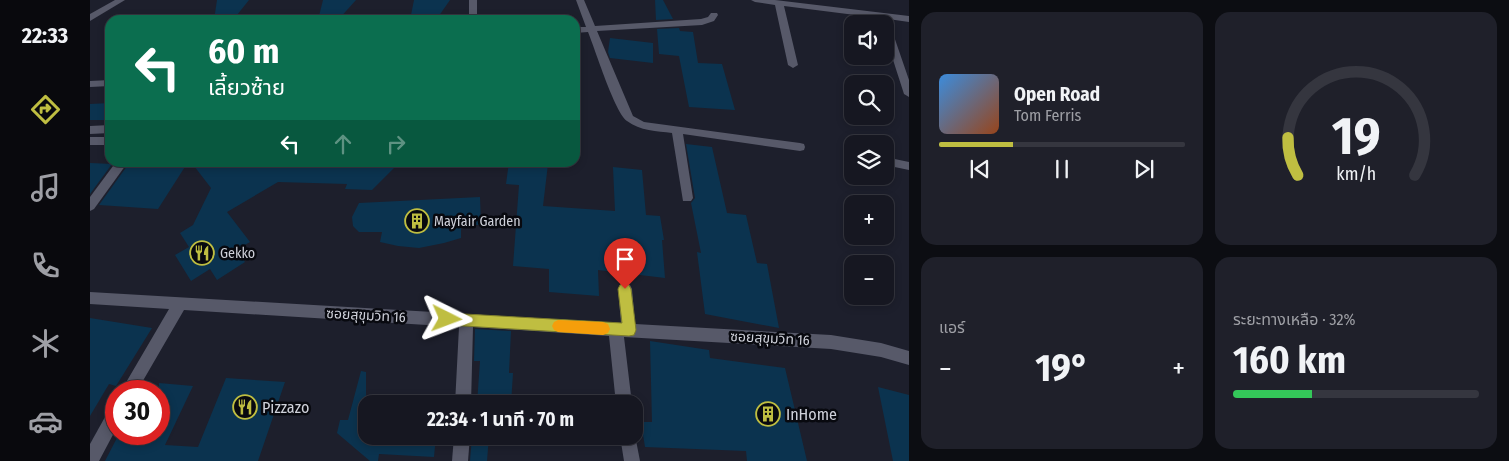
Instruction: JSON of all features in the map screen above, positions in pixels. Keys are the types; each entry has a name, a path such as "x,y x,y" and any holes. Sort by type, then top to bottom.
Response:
{"street":[{"path":"90,18 121,0"},
{"path":"473,0 473,15"},
{"path":"580,0 621,103 629,118 642,125 677,131 800,147"},
{"path":"756,0 875,15"},
{"path":"779,3 793,65"},
{"path":"580,30 702,22 711,19 714,15"},
{"path":"894,17 909,19"},
{"path":"894,49 909,94"},
{"path":"90,84 105,83"},
{"path":"90,130 105,129"},
{"path":"677,131 687,198"},
{"path":"90,141 105,141"},
{"path":"894,163 909,166"},
{"path":"90,206 119,167"},
{"path":"624,395 623,330 625,289"},
{"name":"ซอยสุขุมวิท 16","path":"90,298 831,342 881,350 909,358"},
{"path":"135,380 180,304"},
{"path":"463,395 466,320"},
{"path":"90,460 105,433"},
{"path":"460,461 461,445"},
{"path":"629,445 632,461"}],"building":[{"path":"217,0 249,0 237,15 215,15"},
{"path":"323,0 356,0 342,15 319,15"},
{"path":"414,0 450,0 440,15 411,15"},
{"path":"655,0 663,0 673,19 656,20"},
{"path":"679,28 680,31 693,32 698,63 722,64 735,110 689,107 679,56 659,54 657,29"},
{"path":"610,38 653,43 653,63 610,58 608,52"},
{"path":"105,103 105,120 90,120 90,104"},
{"path":"686,144 712,147 727,213 746,215 757,263 767,264 779,328 705,314 697,252 701,253 691,203 695,198"},
{"path":"90,163 105,164 105,167 110,167 90,194"},
{"path":"126,167 185,167 158,209 99,205"},
{"path":"195,167 395,167 372,190 345,189 347,184 278,182 227,212 250,242 236,250 245,262 217,280 210,269 191,281 175,255 189,247 180,233 193,225 211,188"},
{"path":"508,167 548,167 543,206 615,211 613,167 642,170 646,215 660,216 664,240 662,240 665,278 598,270 599,296 549,292 549,269 513,266 519,185 506,184"},
{"name":"Mayfair Garden","path":"480,197 481,225 461,225 461,238 444,243 419,248 398,246 380,242 382,232 359,232 353,226 352,217 359,203"},
{"path":"90,318 152,328 120,380 105,380 105,391 90,416"},
{"path":"475,329 511,331 509,373 513,373 512,395 478,395 480,361 474,361"},
{"path":"650,341 709,350 710,358 785,368 807,461 747,461 746,451 645,447 643,422 652,422"},
{"path":"361,371 366,372 366,395 358,395 358,445 435,445 434,457 379,454 378,461 370,461 337,433 340,420 348,420"},
{"path":"226,378 285,382 258,461 105,461 113,445 198,447"},
{"path":"170,384 193,386 170,434"},
{"path":"878,387 909,395 909,461 893,461"},
{"path":"471,445 488,445 487,461 470,461"}],"slow traffic":[{"path":"558,326 603,329"}],"place":[{"name":"Mayfair Garden","path":"417,221"},
{"name":"Gekko","path":"202,253"},
{"name":"Pizzazo","path":"245,407"},
{"name":"InHome","path":"768,414"}],"route":[{"path":"447,319 629,330 625,289"}]}
